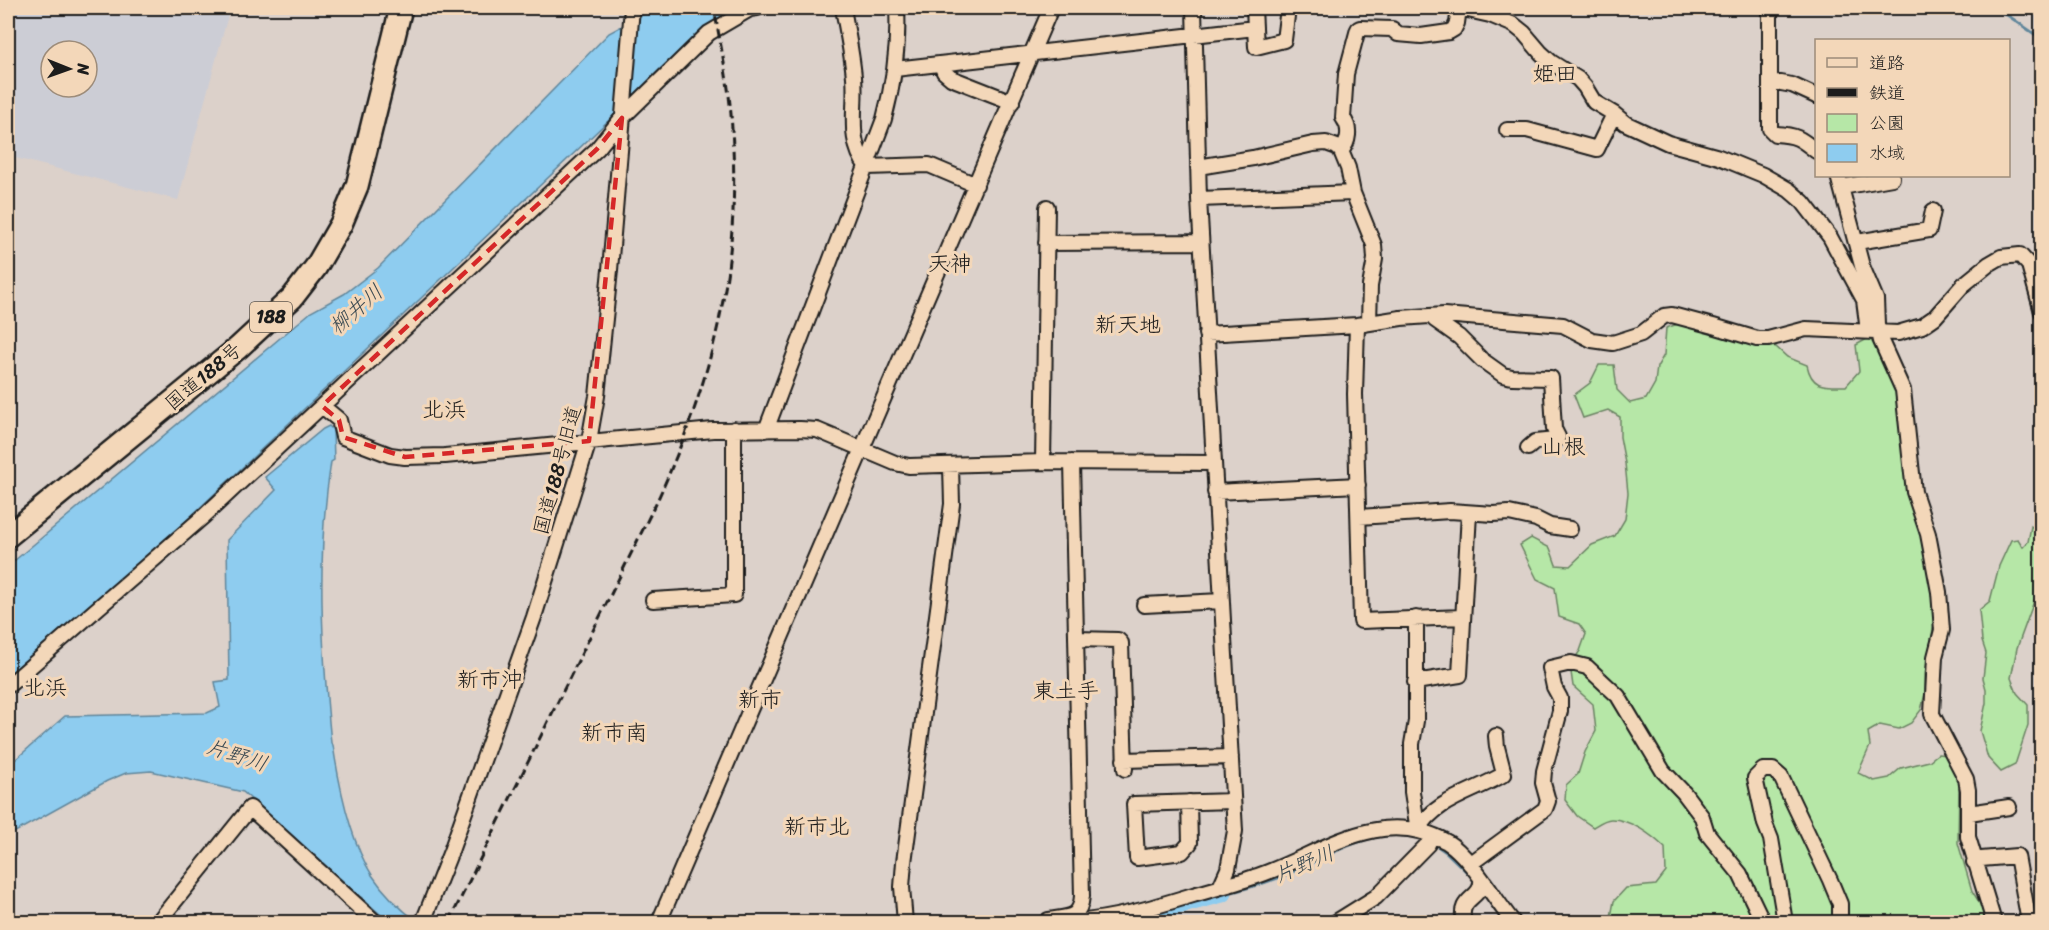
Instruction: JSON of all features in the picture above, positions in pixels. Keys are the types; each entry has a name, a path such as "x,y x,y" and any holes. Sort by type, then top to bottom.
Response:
{"highway":[{"name":"国道188号","path":"8,536 238,348 292,298 316,267 341,224 357,186 401,8"}],"street":[{"path":"8,686 204,516 597,149 623,113 709,33 750,9 757,8"},
{"path":"843,8 854,78 854,125 858,155 867,167"},
{"path":"766,430 884,119 895,69 897,8"},
{"path":"659,922 1051,8"},
{"path":"1194,8 1201,242 1235,831 1233,851 1220,887"},
{"path":"1254,8 1256,47 1284,40 1288,8"},
{"path":"1341,151 1348,141 1348,123 1343,118 1346,74 1358,29 1392,29 1398,34 1420,36 1449,32 1457,23 1459,8 1490,15 1514,25 1551,62 1578,79 1594,102 1625,123 1668,143 1719,157 1769,178 1803,202 1830,237 1864,300 1873,331 1903,390 1914,492 1930,541 1939,592 1942,630 1935,657 1932,714 1966,779 1969,813 1968,837 1994,922"},
{"path":"1772,8 1770,14 1770,129 1775,134 1793,134 1815,150"},
{"name":"国道188号旧道","path":"424,922 534,617 589,441 597,396 632,10"},
{"path":"895,69 1255,28"},
{"path":"941,64 944,72 951,78 1012,102"},
{"path":"1770,81 1792,85 1815,96"},
{"path":"1507,130 1527,130 1597,149 1614,114"},
{"path":"1198,167 1253,158 1313,144 1330,144 1341,151 1348,168 1359,211 1369,230 1375,259 1363,324 1355,394 1361,621 1462,616"},
{"path":"867,167 930,165 976,184"},
{"path":"1873,331 1876,299 1862,266 1840,181 1892,177"},
{"path":"1199,199 1353,193"},
{"path":"1043,462 1047,207"},
{"path":"1857,242 1929,230 1933,211"},
{"path":"1046,243 1201,242"},
{"path":"1206,334 1363,324 1434,316 1482,317 1563,325 1592,340 1613,343 1641,334 1664,316 1672,315 1757,339 1767,339 1806,329 1898,333 1922,326 1935,317 1963,285 1989,264 2001,257 2012,255 2020,255 2029,265 2042,312"},
{"path":"1434,316 1435,320 1459,337 1482,360 1503,375 1551,378 1553,419 1558,437 1556,440 1535,442 1528,448"},
{"path":"322,406 339,420 343,437 390,455 424,457 734,429 817,430 862,450 909,466 1043,462 1214,463"},
{"path":"653,600 734,594 734,429"},
{"path":"1046,922 1076,915 1081,909 1072,462"},
{"path":"904,922 902,887 904,862 952,504 951,466"},
{"path":"1215,492 1358,485"},
{"path":"1359,517 1450,511 1521,514 1550,526 1570,529"},
{"path":"1415,682 1460,675 1469,513"},
{"path":"1144,605 1221,601"},
{"path":"1416,618 1416,722 1412,744 1412,792 1427,837"},
{"path":"1076,639 1118,640 1121,643 1124,764 1231,757"},
{"path":"1470,864 1545,809 1548,801 1544,771 1560,711 1560,698 1554,687 1550,668 1578,663 1599,676 1618,696 1664,771 1702,817 1707,833 1740,874 1763,922"},
{"path":"1427,837 1422,823 1434,812 1504,774 1496,736"},
{"path":"1785,922 1772,839 1760,804 1755,778 1763,770 1773,770 1781,777 1840,904 1840,922"},
{"path":"1189,802 1190,843 1182,852 1137,858 1134,804 1189,802 1233,801"},
{"path":"1969,813 2009,807"},
{"path":"158,922 250,808 375,922"},
{"path":"1074,922 1143,917 1220,887 1257,877 1353,835 1389,829 1427,837 1458,850 1513,922"},
{"path":"1336,922 1376,897 1427,837"},
{"path":"1974,862 1981,859 2017,856 2029,922"},
{"path":"1464,922 1461,910 1464,904 1477,893 1481,879"}],"highlighted area":[{"path":"622,118 589,441 405,457 343,437 339,420 322,406 597,149"}],"shaded area":[{"path":"8,8 230,8 178,200 8,156"}],"green space":[{"path":"1678,324 1776,347 1787,357 1807,365 1812,378 1826,386 1846,386 1859,371 1856,345 1869,338 1881,354 1896,384 1929,563 1935,618 1921,710 1911,723 1899,729 1880,725 1868,732 1870,746 1858,773 1874,781 1889,778 1901,768 1929,761 1938,754 1949,755 1959,781 1958,843 1972,891 1986,913 1988,922 1610,922 1614,901 1626,888 1656,885 1666,872 1665,848 1647,833 1626,822 1609,819 1593,827 1577,816 1565,800 1566,785 1578,774 1585,752 1596,731 1593,704 1573,686 1570,665 1580,651 1586,634 1579,624 1559,617 1555,588 1537,579 1520,545 1531,538 1550,548 1556,565 1570,566 1592,545 1615,536 1625,519 1628,493 1620,437 1620,417 1608,410 1583,418 1574,395 1590,383 1599,365 1614,365 1617,390 1630,403 1646,399 1655,383 1657,367 1664,355 1666,328"},
{"path":"2031,526 2039,532 2042,550 2041,582 2017,648 2011,678 2017,693 2028,705 2028,725 2015,765 2001,772 1988,758 1980,731 1986,703 1983,678 1986,653 1982,641 1979,610 1990,601 1999,566 2011,540 2018,539 2023,547 2028,542"}],"water":[{"name":"柳井川","path":"655,8 747,8 707,29 658,71 169,537 8,675 8,566 311,312 344,294 378,268 609,33"},
{"path":"329,426 333,430 334,460 331,462 323,532 322,602 331,743 346,812 364,861 387,894 418,922 389,922 243,792 151,771 126,773 107,781 8,836 8,766 65,716 207,713 220,707 215,682 229,680 227,540 276,490 265,477"}],"waterway":[{"path":"1997,8 2042,39"},
{"name":"片野川","path":"1224,894 1282,876 1357,842 1400,835"},
{"name":"片野川","path":"1433,843 1471,876"},
{"name":"片野川","path":"1122,922 1224,894"}],"railway":[{"path":"449,922 658,499 678,453 708,364 727,274 734,179 729,98 714,8"}],"district":[{"name":"姫田","path":"1555,73"},
{"name":"天神","path":"950,263"},
{"name":"新天地","path":"1128,324"},
{"name":"北浜","path":"444,409"},
{"name":"山根","path":"1563,446"},
{"name":"新市沖","path":"490,679"},
{"name":"北浜","path":"45,687"},
{"name":"東土手","path":"1066,690"},
{"name":"新市","path":"760,699"},
{"name":"新市南","path":"614,732"},
{"name":"新市北","path":"817,826"}]}
